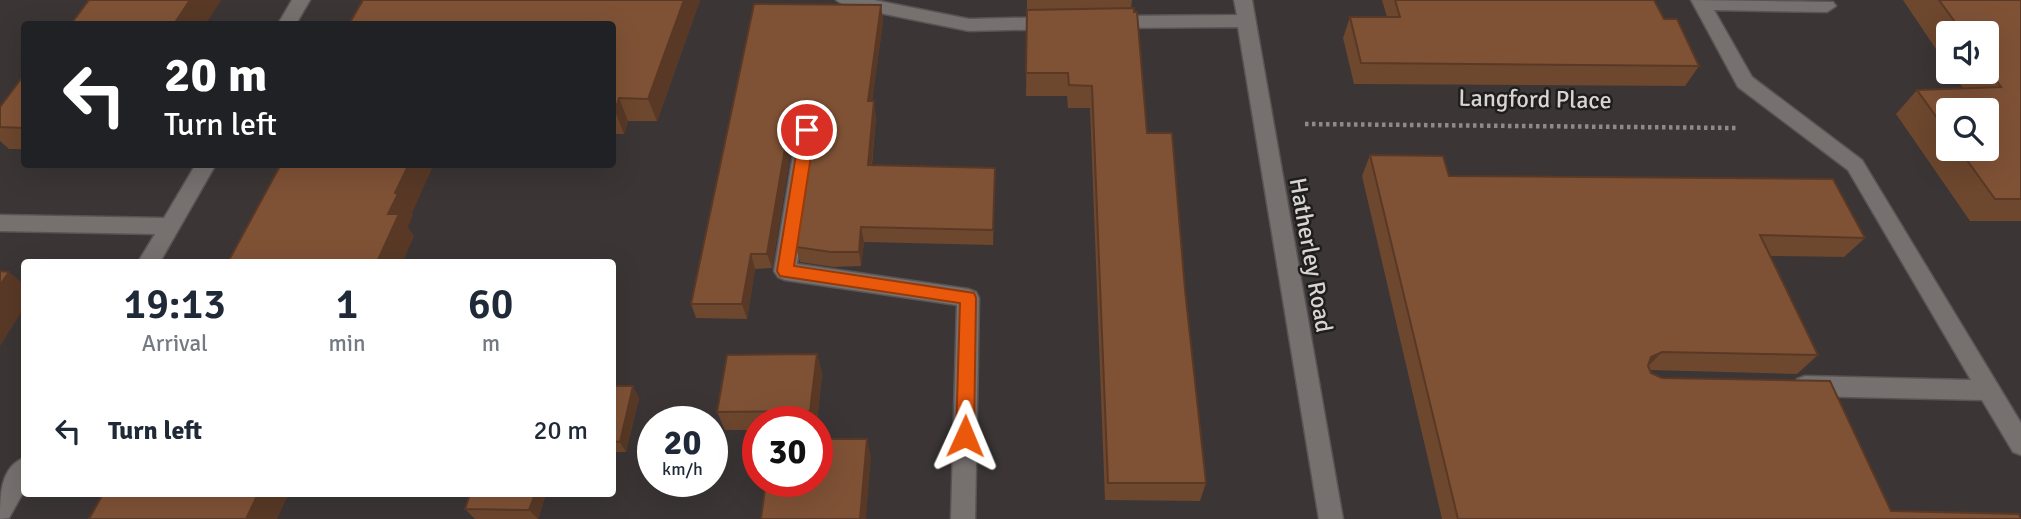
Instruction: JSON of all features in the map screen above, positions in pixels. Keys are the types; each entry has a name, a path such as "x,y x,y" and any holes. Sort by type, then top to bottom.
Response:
{"street":[{"path":"289,21 301,0"},
{"path":"845,0 969,25 1085,23 1245,10"},
{"path":"1701,2 1827,6"},
{"path":"1701,2 1745,82 1855,164 2021,444"},
{"name":"Hatherley Road","path":"1245,10 1331,519"},
{"path":"807,130 785,271 968,298 963,519"},
{"path":"151,259 204,168"},
{"path":"0,223 170,226"},
{"path":"1783,386 1989,390"},
{"path":"0,510 21,474"}],"path":[{"name":"Langford Place","path":"1262,123 1807,128"}],"building":[{"path":"89,0 190,0 176,21 73,21"},
{"path":"363,0 684,0 648,99 619,98 616,108 616,21 351,21"},
{"path":"1395,0 1654,0 1664,19 1677,19 1699,66 1361,63 1350,17 1400,17"},
{"path":"1939,0 2021,0 2021,199 1995,199 1968,161 1999,161 1999,98 1936,98 1936,116 1917,90 2001,87 1999,21 1954,21"},
{"path":"754,4 881,5 868,101 874,101 868,165 995,168 993,230 861,227 859,252 831,252 796,247 816,115 811,107 803,105 796,107 791,114 767,254 751,254 742,304 691,304"},
{"path":"1134,8 1134,12 1137,12 1147,133 1172,133 1185,290 1206,483 1108,483 1092,86 1069,85 1068,73 1026,73 1027,10"},
{"path":"21,79 21,128 0,127 0,107"},
{"path":"1370,155 1443,156 1449,176 1833,179 1865,238 1760,235 1818,355 1662,352 1651,357 1648,366 1651,373 1662,378 1830,381 1891,511 2019,514 2021,519 1458,519"},
{"path":"279,168 407,168 388,214 399,214 378,259 230,259"},
{"path":"0,271 9,272 0,285"},
{"path":"817,354 811,406 742,406 742,412 728,412 728,406 718,406 727,355"},
{"path":"616,386 633,386 620,442 616,442"},
{"path":"833,439 867,439 860,519 761,519 764,497 833,497"},
{"path":"101,497 257,497 246,519 89,519"},
{"path":"469,497 534,497 529,510 465,509"}],"route":[{"path":"807,130 785,271 968,298 965,436"}]}
